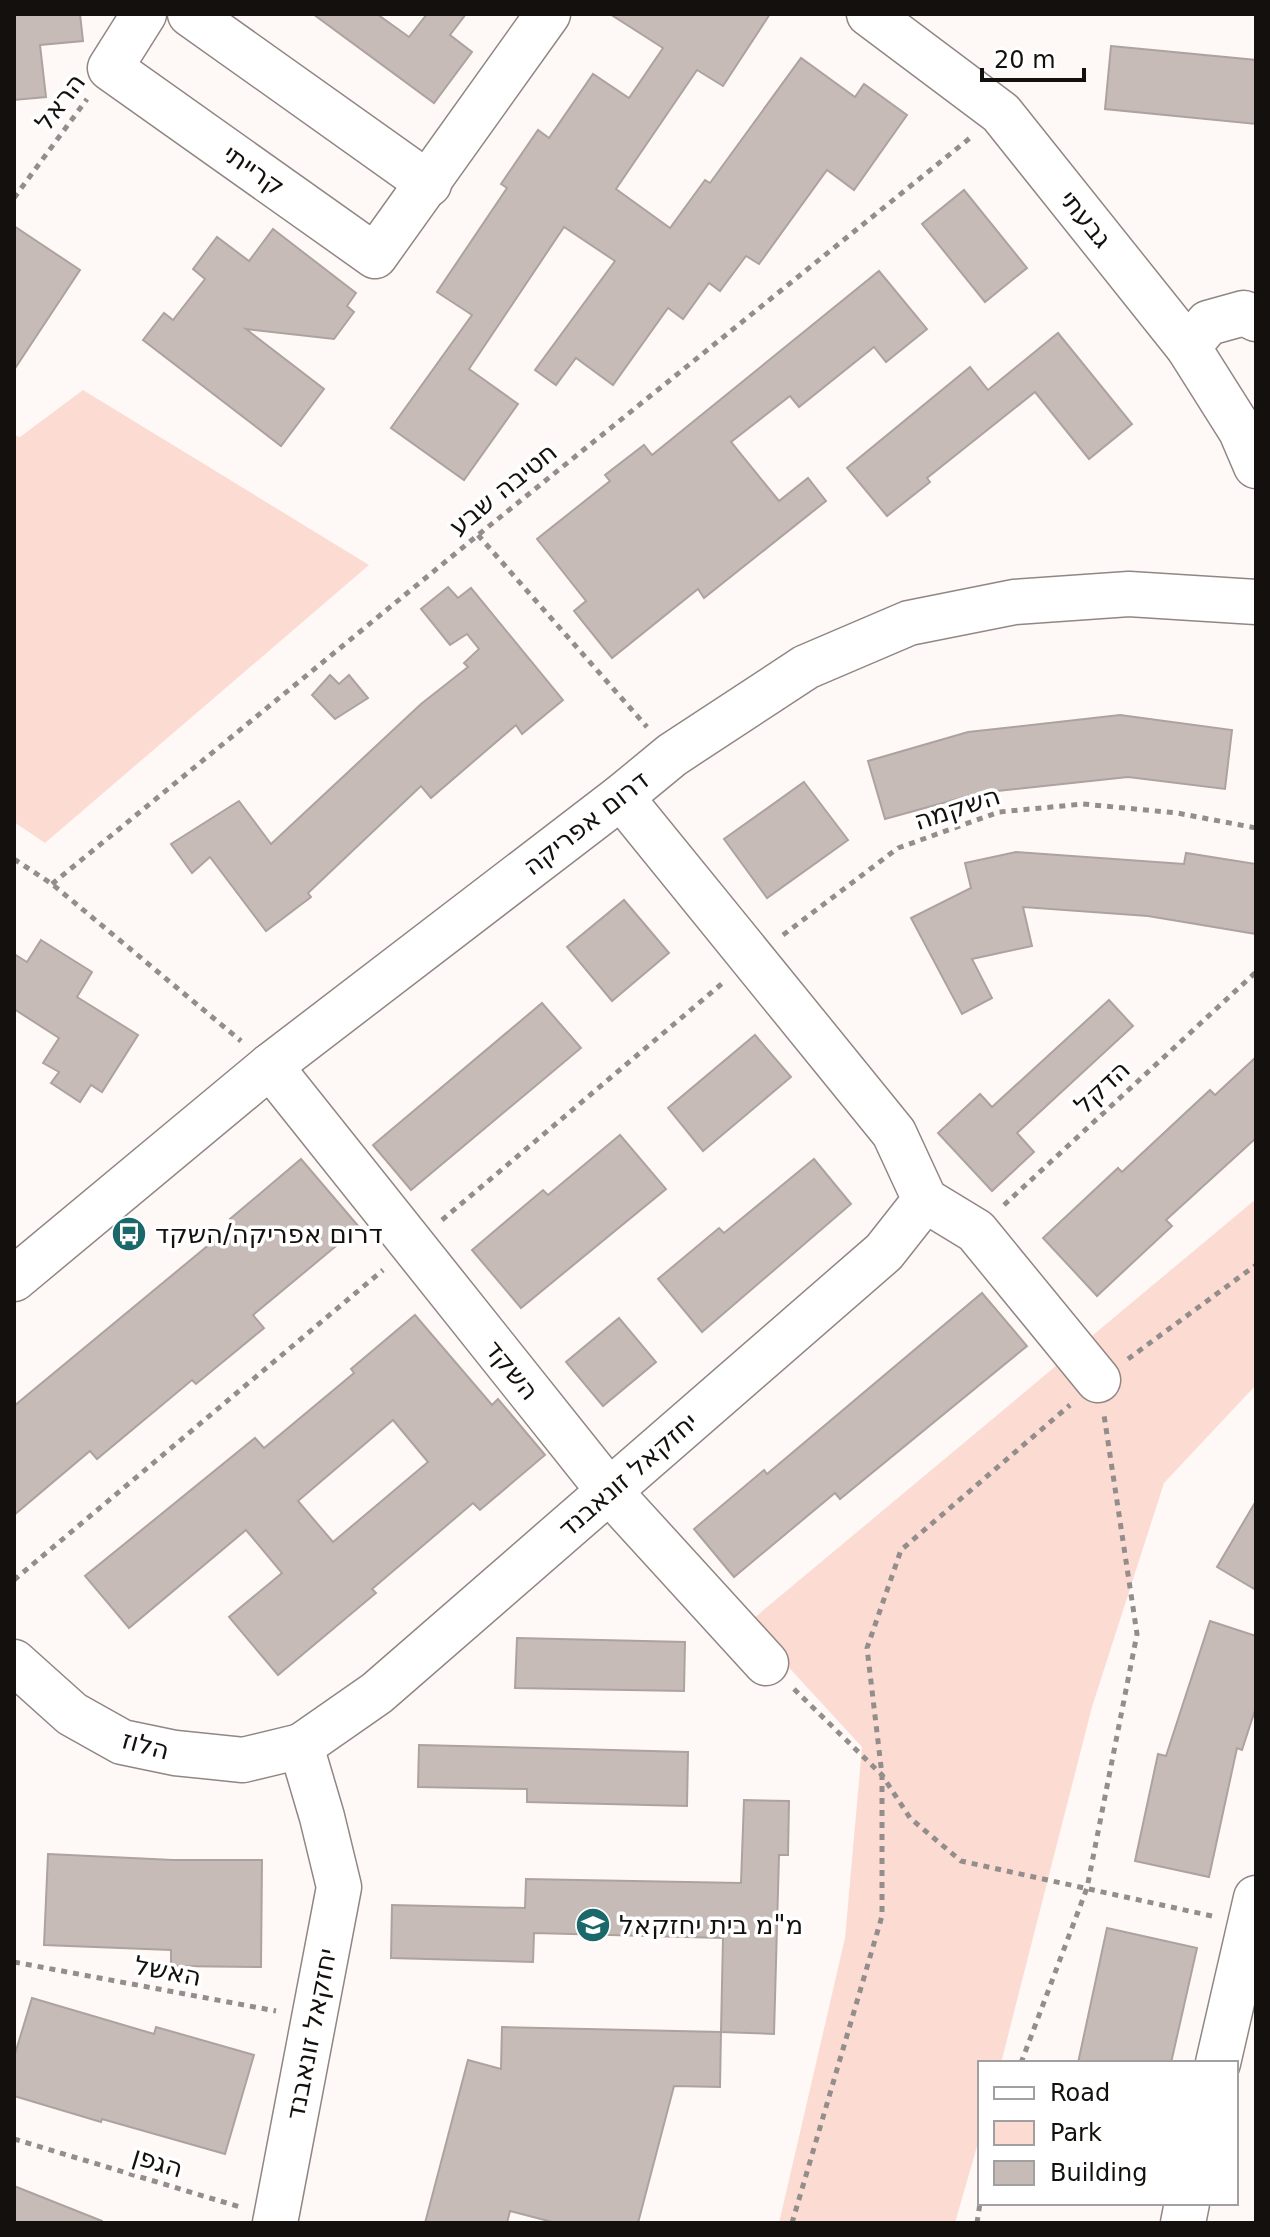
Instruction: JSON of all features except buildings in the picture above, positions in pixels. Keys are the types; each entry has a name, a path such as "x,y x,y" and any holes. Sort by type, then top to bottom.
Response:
{"street":[{"path":"110,68 144,14"},
{"path":"190,14 429,184"},
{"name":"קרייתי","path":"110,68 375,256 548,14"},
{"name":"גבעתי","path":"869,14 1001,113 1188,347 1241,431 1256,466"},
{"path":"1188,347 1208,323 1244,313 1256,319"},
{"name":"דרום אפריקה","path":"14,1279 270,1066 672,755 806,667 909,623 1014,602 1129,594 1256,602"},
{"path":"621,797 894,1133 925,1200 976,1231 1098,1380"},
{"name":"השקד","path":"270,1066 609,1491 766,1663"},
{"name":"יחזקאל זונאבנד","path":"276,2220 339,1887 301,1746 377,1693 884,1252 925,1200"},
{"name":"הלוז","path":"14,1662 72,1714 122,1742 175,1753 243,1760 301,1746"},
{"path":"1218,2061 1253,1916"}],"path":[{"name":"הראל","path":"14,198 110,68"},
{"name":"חטיבה שבע","path":"52,884 982,128"},
{"path":"478,535 672,755"},
{"name":"השקמה","path":"754,957 898,848 999,812 1083,804 1177,813 1256,828"},
{"path":"14,859 52,884 270,1066"},
{"name":"הדקל","path":"976,1231 1256,972"},
{"path":"792,2223 882,1916 882,1775 867,1648 901,1550 1098,1380 1256,1265"},
{"path":"1022,2061 1087,1888 1137,1634 1098,1380"},
{"path":"766,1663 882,1775 910,1818 961,1861 1087,1888 1253,1916"},
{"name":"האשל","path":"14,1962 314,2018"},
{"name":"הגפן","path":"14,2139 276,2220"}],"green space":[{"path":"83,390 369,565 45,843 14,822 14,435 20,437"},
{"path":"1256,1199 1256,1385 1164,1483 1092,1707 1002,2061 978,2061 978,2143 955,2223 779,2223 845,1938 862,1747 748,1623"}],"place":[{"name":"דרום אפריקה/השקד","path":"129,1234"},
{"name":"מ\"מ בית יחזקאל","path":"593,1925"}]}
